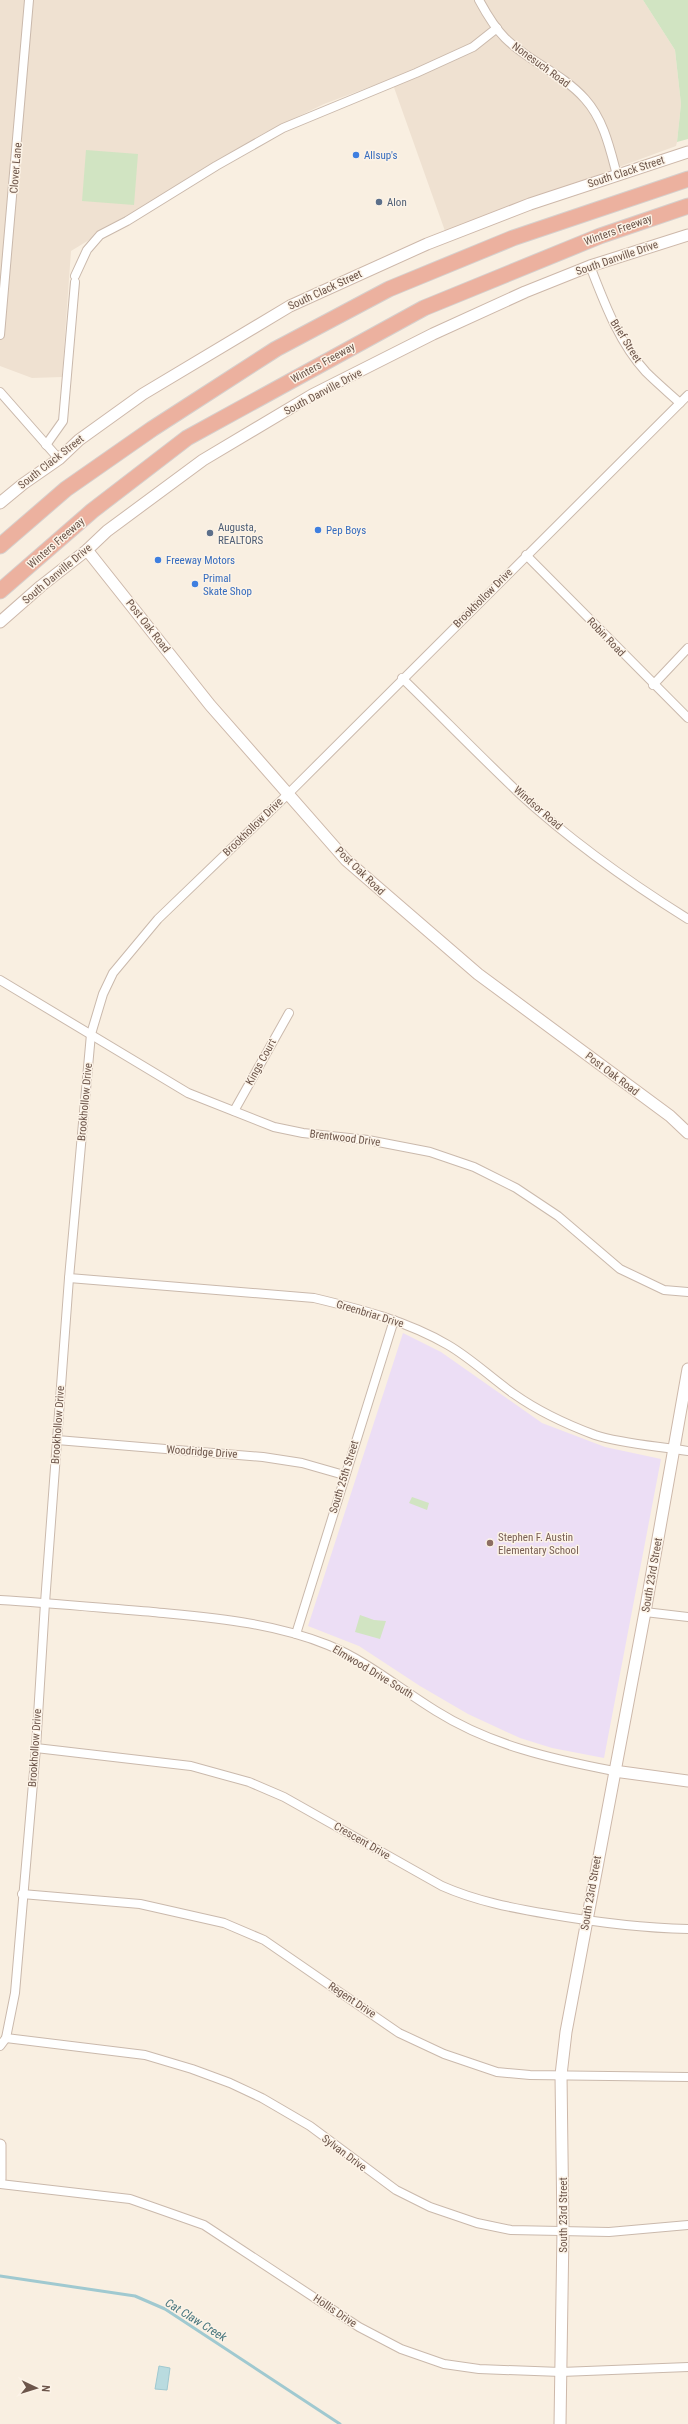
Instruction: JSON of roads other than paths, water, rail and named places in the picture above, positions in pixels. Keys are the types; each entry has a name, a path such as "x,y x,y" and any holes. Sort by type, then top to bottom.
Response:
{"highway":[{"path":"0,546 66,489 152,429 276,349 397,286 514,238 683,181"},
{"name":"Winters Freeway","path":"0,591 92,511 187,438 424,308 600,236 687,206"}],"street":[{"name":"Clover Lane","path":"0,335 29,0"},
{"name":"Nonesuch Road","path":"479,0 497,28 520,50 557,73 586,99 597,116 610,147 617,175"},
{"path":"46,445 63,420 75,279 87,250 100,235 127,221 216,166 283,128 416,73 473,47 497,28"},
{"name":"South Clack Street","path":"0,503 23,484 59,459 79,440 143,394 290,306 427,244 617,175 688,152"},
{"name":"South Danville Drive","path":"0,622 41,586 87,550 107,531 203,460 312,395 433,334 525,292 590,266 688,235"},
{"name":"Brief Street","path":"590,266 606,307 622,338 645,371 680,403"},
{"path":"0,392 59,459"},
{"name":"Brookhollow Drive","path":"0,2046 6,2038 15,1993 22,1894 36,1748 69,1278 91,1034 97,1009 113,973 158,919 287,795 402,678 688,395"},
{"name":"Post Oak Road","path":"87,550 210,705 287,795 346,860 478,974 670,1116 688,1133"},
{"name":"Robin Road","path":"526,555 653,685 688,718"},
{"path":"653,685 688,648"},
{"name":"Windsor Road","path":"402,678 538,809 579,844 688,920"},
{"name":"Brentwood Drive","path":"0,980 188,1093 274,1127 303,1133 368,1140 430,1152 474,1167 516,1188 558,1216 620,1268 664,1290 688,1292"},
{"name":"Kings Court","path":"234,1110 288,1013"},
{"name":"Greenbriar Drive","path":"69,1278 314,1298 394,1320 447,1344 478,1365 514,1395 557,1419 597,1435 688,1451"},
{"name":"South 25th Street","path":"296,1634 344,1475 394,1320"},
{"name":"South 23rd Street","path":"560,2424 563,2231 561,2075 566,2032 645,1612 688,1369"},
{"name":"Woodridge Drive","path":"58,1440 263,1457 302,1463 344,1475"},
{"name":"Elmwood Drive South","path":"0,1600 226,1618 264,1624 328,1645 356,1659 436,1711 468,1729 530,1753 614,1771 688,1781"},
{"path":"645,1612 688,1617"},
{"name":"Crescent Drive","path":"36,1748 191,1766 242,1780 284,1797 459,1894 495,1904 586,1920 658,1928 688,1928"},
{"name":"Regent Drive","path":"22,1894 140,1904 224,1923 264,1940 399,2033 444,2054 497,2072 530,2076 688,2077"},
{"name":"Sylvan Drive","path":"6,2038 145,2055 192,2069 242,2089 296,2118 396,2190 430,2207 477,2223 511,2230 609,2232 688,2225"},
{"path":"0,2145 0,2179"},
{"name":"Hollis Drive","path":"0,2184 130,2200 204,2225 359,2327 401,2349 444,2364 479,2369 561,2372 688,2367"}],"water":[{"path":"159,2366 170,2368 167,2390 155,2389"}],"waterway":[{"name":"Cat Claw Creek","path":"0,2276 135,2296 165,2309 340,2424"}],"place":[{"name":"Allsup's","path":"356,155"},
{"name":"Alon","path":"379,202"},
{"name":"Pep Boys","path":"318,530"},
{"name":"Augusta, REALTORS","path":"210,533"},
{"name":"Freeway Motors","path":"158,560"},
{"name":"Primal Skate Shop","path":"195,584"},
{"name":"Stephen F. Austin Elementary School","path":"490,1543"}]}
